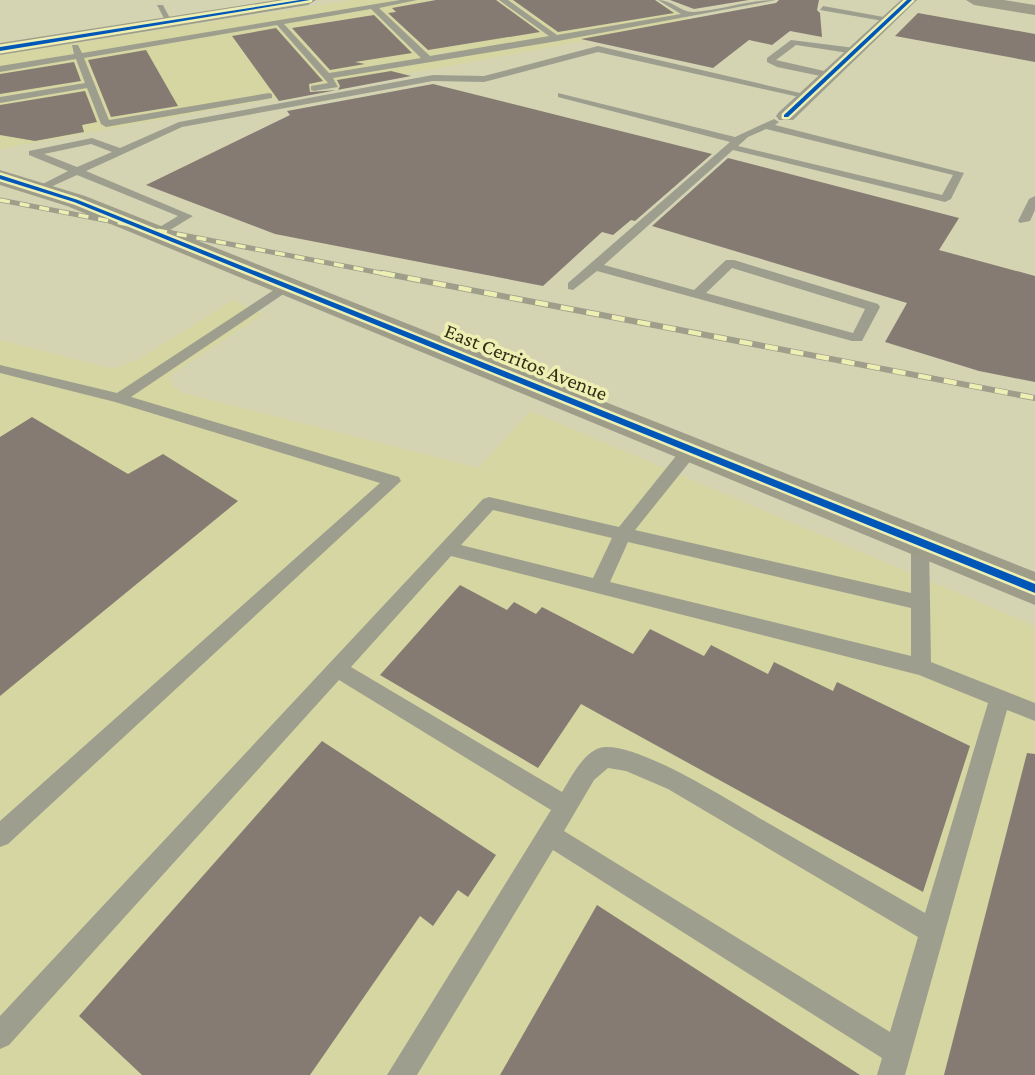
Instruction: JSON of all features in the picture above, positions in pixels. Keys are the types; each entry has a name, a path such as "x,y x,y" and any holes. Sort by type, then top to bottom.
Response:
{"main road":[{"path":"974,0 1035,10"},
{"path":"0,49 71,37 165,14 308,6"},
{"name":"East Cerritos Avenue","path":"0,177 40,188 157,234 1035,589"}],"street":[{"path":"786,116 910,0"}],"lane":[{"path":"0,69 278,22 308,6 372,6 412,0"},
{"path":"503,0 558,39"},
{"path":"663,0 689,15"},
{"path":"327,76 558,39 772,0"},
{"path":"784,0 804,0"},
{"path":"372,6 429,60"},
{"path":"822,8 889,20"},
{"path":"278,22 335,85 309,89"},
{"path":"71,37 106,124 283,94"},
{"path":"830,75 780,65 770,60 794,42 855,51"},
{"path":"40,188 179,125 433,78 484,79 597,49 808,96"},
{"path":"0,100 91,85"},
{"path":"561,95 945,199 959,173 765,126"},
{"path":"573,286 735,144 786,116"},
{"path":"120,151 92,141 33,153 187,216 157,234"},
{"path":"1024,221 1035,199"},
{"path":"595,267 857,338 873,307 730,263 697,294"},
{"path":"119,398 286,286"},
{"path":"0,369 119,398 393,481 0,836"},
{"path":"600,585 622,535 690,450"},
{"path":"0,1036 489,503 921,603"},
{"path":"920,543 920,667"},
{"path":"447,548 920,667 1035,712"},
{"path":"337,669 566,807"},
{"path":"549,834 894,1063 1000,697"},
{"path":"401,1075 586,773 604,757 628,761 676,782 932,931"}],"shaded area":[{"path":"352,0 654,0 692,21 0,149 0,55"},
{"path":"233,300 263,314 169,376 172,385 183,393 479,468 530,411 1035,626 1035,1075 0,1075 0,340 113,369 139,359"}],"building":[{"path":"436,0 496,0 540,32 428,50 388,13 396,12 392,8"},
{"path":"513,0 655,0 674,13 558,32"},
{"path":"670,0 749,0 694,9"},
{"path":"779,0 819,0 817,10 820,13 822,37 790,31 772,45 749,40 713,68 581,39 776,3"},
{"path":"918,13 1035,34 1035,62 895,36"},
{"path":"374,15 412,53 355,62 365,64 330,70 292,28"},
{"path":"276,28 323,81 309,84 310,92 337,90 279,101 232,36"},
{"path":"146,50 178,106 111,117 88,60"},
{"path":"74,62 81,81 0,94 0,74"},
{"path":"391,71 411,76 338,90 340,86 337,80"},
{"path":"433,84 712,154 635,221 631,220 613,235 602,232 543,286 275,234 146,185 290,115 287,111"},
{"path":"85,91 97,122 82,125 84,132 35,141 0,135 0,105"},
{"path":"728,158 959,218 939,250 1035,276 1035,382 979,371 885,342 907,303 652,226"},
{"path":"32,417 128,474 163,454 238,501 0,696 0,437"},
{"path":"460,585 507,610 514,602 536,614 542,607 633,654 650,629 704,656 711,645 768,674 774,662 833,691 837,682 970,746 923,892 581,704 538,768 380,675"},
{"path":"322,741 496,855 468,897 458,890 433,926 420,916 310,1075 142,1075 79,1016"},
{"path":"1027,753 1035,754 1035,1075 944,1075"},
{"path":"597,905 860,1075 500,1075"}],"railway":[{"path":"0,200 391,275"},
{"path":"382,273 1035,398"}],"cycle path":[{"path":"0,49 308,0"},
{"path":"786,116 910,0"},
{"path":"0,177 76,201 1035,589"}]}
